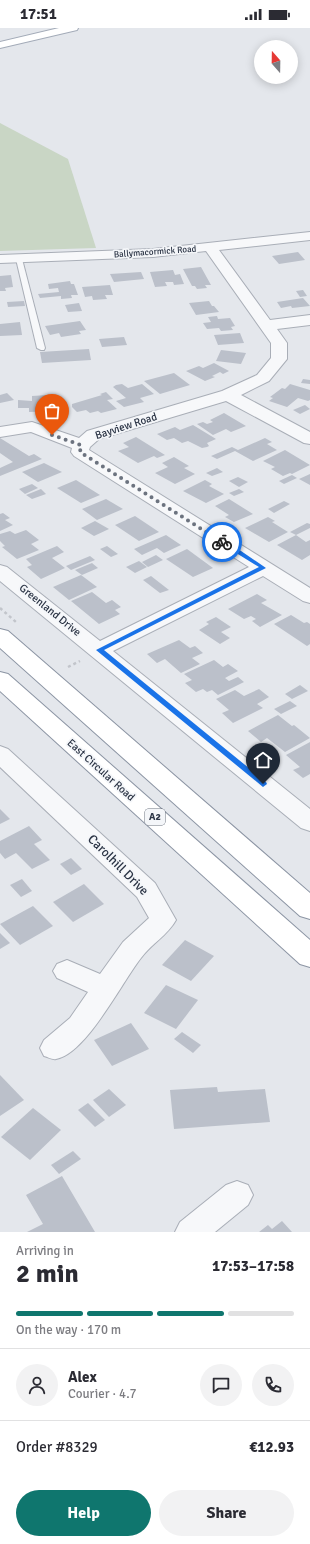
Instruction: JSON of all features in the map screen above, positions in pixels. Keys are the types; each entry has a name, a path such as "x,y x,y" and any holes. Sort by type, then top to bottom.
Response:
{"main road":[{"path":"0,45 73,28"},
{"path":"0,636 310,909"},
{"name":"East Circular Road","path":"0,679 310,956"}],"street":[{"name":"Ballymacormick Road","path":"0,259 146,253 210,248 310,236"},
{"name":"Bayview Road","path":"81,445 93,435 228,395 264,378 279,359 279,343 210,248"},
{"path":"267,325 310,320"},
{"path":"228,395 310,439"},
{"path":"0,432 32,427 81,445 80,452 310,597"},
{"path":"99,650 263,568"},
{"name":"Greenland Drive","path":"0,571 310,822"},
{"name":"Carolhill Drive","path":"0,754 146,890 163,920 132,949 80,1026 54,1048"},
{"path":"67,971 105,988"},
{"path":"191,1232 237,1195"}],"lane":[{"path":"19,259 41,348"}],"green space":[{"path":"0,123 68,159 96,248 0,251"}],"building":[{"path":"298,252 305,260 279,264 272,256"},
{"path":"201,267 211,285 205,285 207,288 197,289 195,286 192,286 183,269"},
{"path":"173,270 175,275 180,274 184,284 174,285 173,282 165,282 167,286 155,287 150,272"},
{"path":"141,272 144,279 114,282 110,274"},
{"path":"11,275 13,287 5,288 6,291 0,291 0,276"},
{"path":"70,281 71,284 74,284 78,295 71,295 72,298 61,299 61,296 40,298 38,294 59,292 58,288 49,289 48,284"},
{"path":"110,285 113,295 105,295 107,299 93,300 92,296 85,297 82,287"},
{"path":"303,290 307,296 300,297 296,291"},
{"path":"303,298 310,306 292,308 291,306 281,308 277,302"},
{"path":"24,301 25,306 8,307 7,302"},
{"path":"209,301 219,312 196,315 189,303"},
{"path":"79,303 82,311 68,312 65,305"},
{"path":"217,316 218,319 230,318 235,326 231,327 233,330 221,331 219,328 207,329 203,323 211,322 208,317"},
{"path":"80,321 86,330 79,331 81,334 61,337 59,333 50,335 45,326"},
{"path":"20,322 22,335 0,336 0,324"},
{"path":"240,333 244,343 218,345 214,335"},
{"path":"124,337 127,345 102,347 99,339"},
{"path":"89,349 91,360 42,363 40,352"},
{"path":"221,350 246,353 241,364 216,361"},
{"path":"214,363 229,371 223,374 220,372 212,376 215,377 205,381 186,371 199,366 203,368"},
{"path":"174,373 190,385 160,394 144,381"},
{"path":"303,379 310,380 310,384 301,383"},
{"path":"122,384 128,388 142,384 154,394 140,398 144,402 124,407 116,401 126,398 113,387"},
{"path":"290,384 310,390 310,400 308,401 298,398 287,407 269,401 273,398 270,397 282,388 285,389"},
{"path":"106,392 113,399 107,400 117,409 101,413 98,411 90,413 86,410 77,412 72,407 72,404 102,395 100,394"},
{"path":"7,393 14,400 0,403 0,395"},
{"path":"47,395 47,401 62,400 63,411 29,412 29,408 18,408 18,400 32,401 32,396"},
{"path":"305,405 310,409 300,414 293,410"},
{"path":"224,413 246,426 231,432 226,429 213,435 197,424 203,422 207,424 213,422 210,420"},
{"path":"193,425 216,439 207,443 209,446 202,448 188,441 182,443 174,438 167,440 157,434 175,427 180,430"},
{"path":"136,437 165,455 157,458 154,456 138,463 118,451 129,447 123,443"},
{"path":"0,438 29,456 34,454 42,459 0,476 0,468 13,462 0,453"},
{"path":"265,438 272,442 267,444 277,450 253,461 235,451 217,459 211,456 232,447 238,450"},
{"path":"285,450 310,465 292,474 290,473 283,476 271,469 275,467 263,461"},
{"path":"174,457 189,466 184,468 195,474 175,484 155,473 168,467 162,463"},
{"path":"44,463 62,472 38,482 22,472"},
{"path":"217,468 223,472 212,476 206,473"},
{"path":"310,474 310,485 299,479"},
{"path":"292,475 297,478 284,484 279,481"},
{"path":"238,477 248,482 239,487 229,481"},
{"path":"76,480 100,495 81,503 57,488"},
{"path":"205,480 212,484 209,486 224,494 206,503 183,491"},
{"path":"32,484 38,488 25,494 19,489"},
{"path":"41,489 46,494 32,499 26,495"},
{"path":"239,489 244,492 234,496 229,493"},
{"path":"106,499 123,509 97,520 82,509"},
{"path":"229,499 253,514 234,522 225,517 229,515 215,506"},
{"path":"284,501 290,504 274,513 268,509"},
{"path":"3,513 10,518 5,520 13,525 0,531 0,514"},
{"path":"135,516 159,532 139,541 115,525"},
{"path":"268,517 275,521 272,522 288,532 269,542 245,528"},
{"path":"95,521 109,529 94,536 81,528"},
{"path":"307,523 310,524 310,528 296,535 290,532"},
{"path":"26,530 39,540 31,544 39,550 17,559 2,547 5,546 0,541 0,534 10,531 15,534"},
{"path":"166,535 181,545 164,553 157,548 142,555 134,549"},
{"path":"296,535 306,542 310,540 310,555 302,560 277,545"},
{"path":"57,546 64,552 52,558 65,568 41,579 27,567 32,565 26,559"},
{"path":"107,546 118,554 111,557 100,549"},
{"path":"187,549 213,568 193,577 166,559"},
{"path":"156,555 163,560 148,567 142,562"},
{"path":"90,556 95,560 71,570 66,566"},
{"path":"139,561 147,567 135,573 126,567"},
{"path":"92,563 98,568 82,575 75,570"},
{"path":"81,575 97,587 69,600 53,587"},
{"path":"151,576 169,590 160,593 143,580"},
{"path":"92,592 106,603 112,600 121,607 115,610 120,614 99,624 71,601"},
{"path":"257,594 267,600 261,603 282,615 260,627 252,621 256,619 251,616 244,619 228,609"},
{"path":"291,615 304,623 307,622 310,624 310,644 307,646 274,624"},
{"path":"216,617 231,627 221,632 230,638 220,644 199,630 209,624 206,622"},
{"path":"179,640 190,648 195,646 203,653 192,658 200,664 181,673 165,659 157,663 147,654"},
{"path":"214,660 223,667 228,664 238,671 225,678 229,681 238,677 244,682 218,695 212,690 207,692 203,689 196,692 185,683 192,680 184,674"},
{"path":"300,685 308,691 292,699 285,694"},
{"path":"259,689 269,697 257,704 263,708 233,723 222,713 229,710 216,699 235,690 244,696"},
{"path":"290,701 297,706 281,714 274,709"},
{"path":"278,715 292,726 294,725 310,738 285,752 267,738 261,742 248,731"},
{"path":"310,742 310,774 303,778 293,770 300,767 286,755"},
{"path":"0,809 10,819 0,824"},
{"path":"29,826 42,840 34,844 50,860 32,869 16,853 5,859 0,853 0,841"},
{"path":"71,858 82,869 71,875 60,864"},
{"path":"22,879 32,891 21,897 10,885"},
{"path":"84,884 104,904 73,922 53,902"},
{"path":"33,906 53,926 20,945 0,924"},
{"path":"0,933 10,943 0,949"},
{"path":"185,940 214,956 191,981 162,965"},
{"path":"166,985 198,1000 176,1029 144,1013"},
{"path":"131,1023 149,1049 112,1066 94,1040"},
{"path":"182,1032 201,1045 193,1053 174,1039"},
{"path":"0,1075 24,1100 0,1116"},
{"path":"217,1087 218,1092 265,1089 270,1122 174,1129 170,1090"},
{"path":"109,1089 126,1105 109,1117 93,1100"},
{"path":"88,1103 105,1120 95,1127 78,1110"},
{"path":"33,1108 61,1130 30,1160 1,1137"},
{"path":"73,1151 81,1159 59,1174 51,1165"},
{"path":"62,1176 95,1232 27,1232 43,1224 26,1195"},
{"path":"282,1221 292,1232 259,1232 268,1225 272,1229"}],"way so far":[{"path":"52,435 81,445 80,452 222,542"}],"route":[{"path":"222,542 263,568 99,650 263,784"}]}
